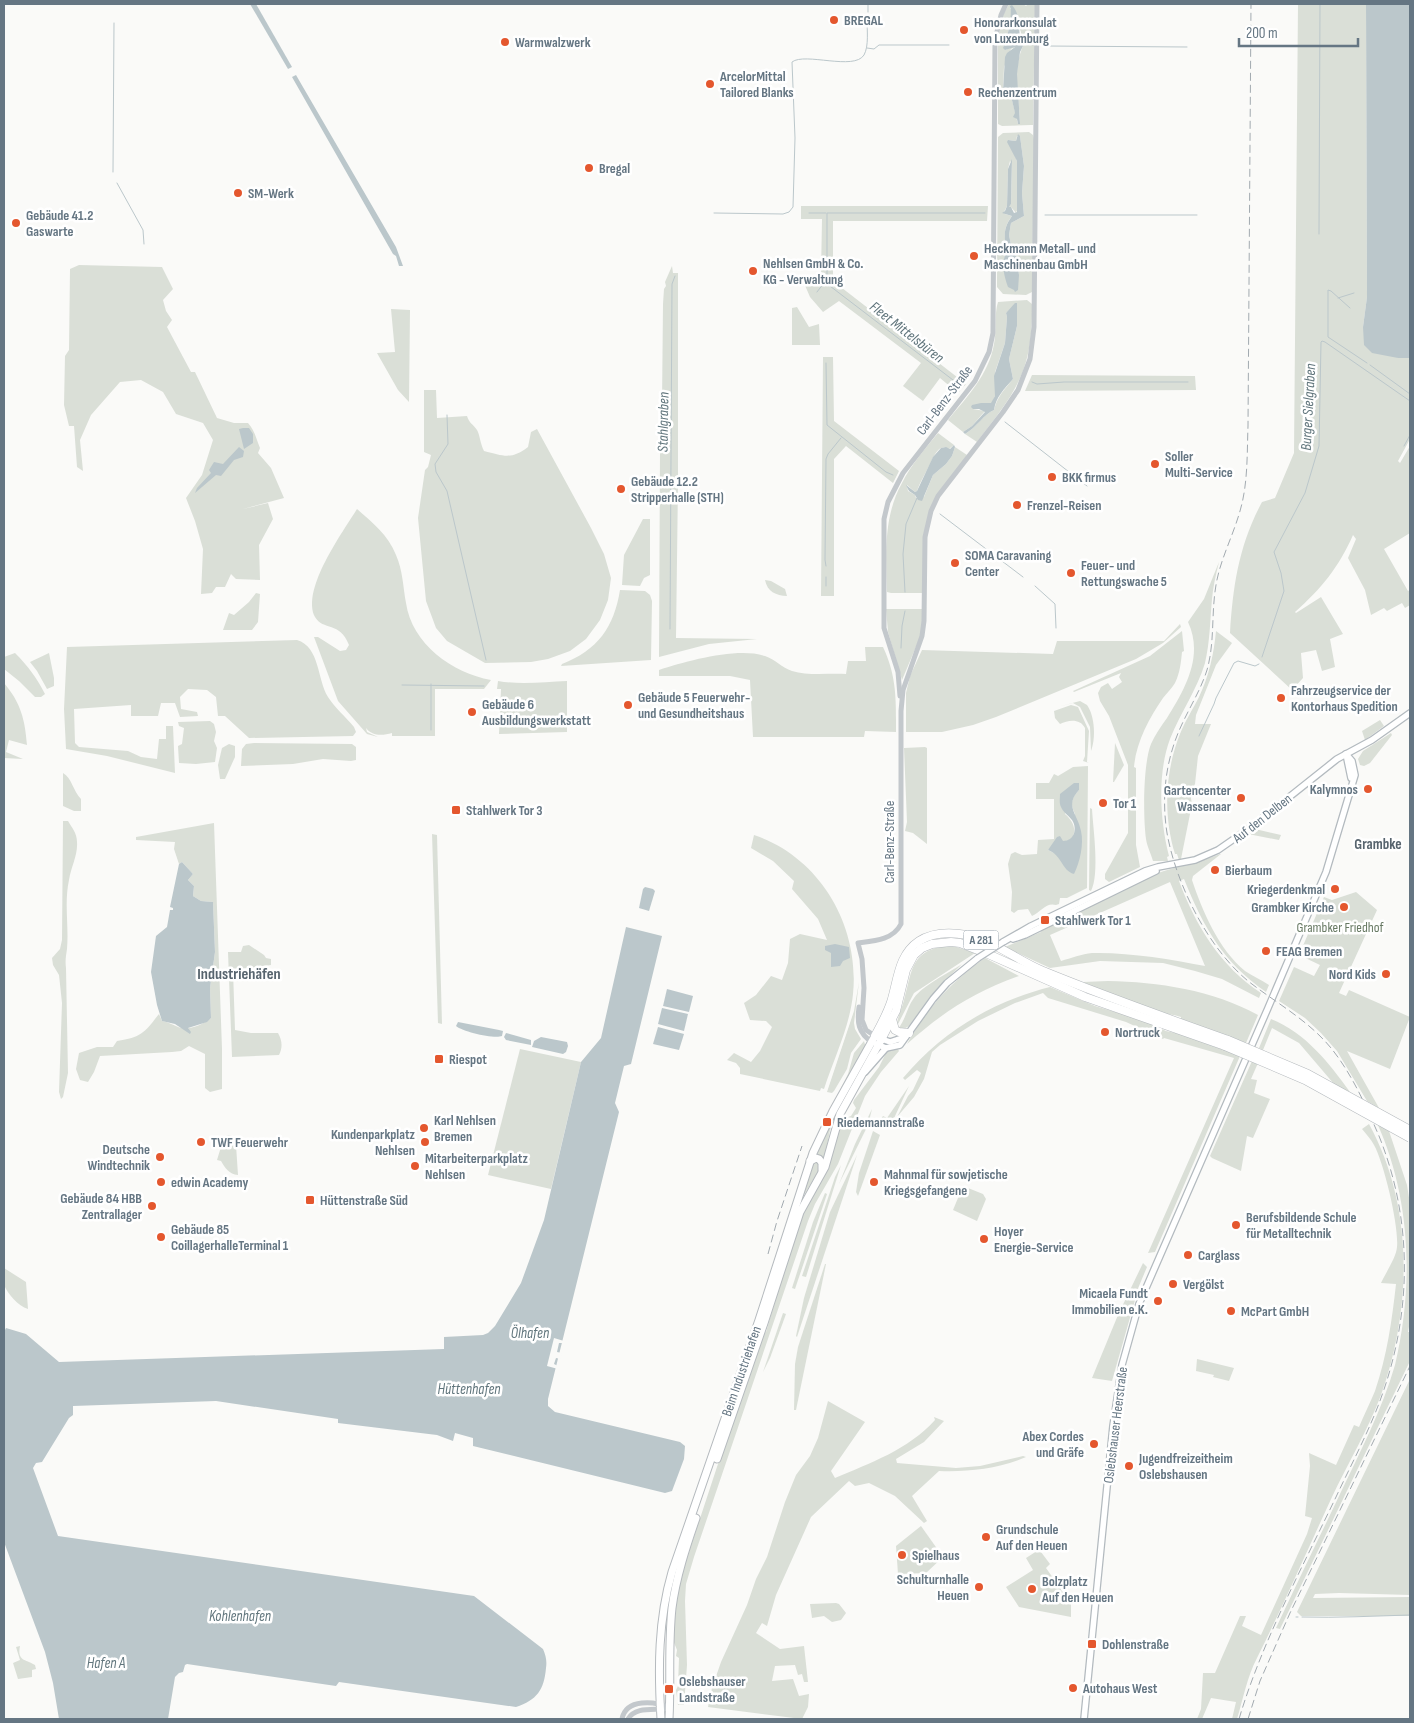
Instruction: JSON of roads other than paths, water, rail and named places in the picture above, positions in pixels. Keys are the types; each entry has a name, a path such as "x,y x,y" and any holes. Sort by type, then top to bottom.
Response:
{"highway":[{"name":"A 281","path":"876,1041 889,1007 899,969 909,951 919,942 930,936 951,933 967,935 981,940 1037,969 1227,1043 1305,1080 1410,1138"},
{"name":"A 281","path":"876,1041 892,1019 899,1001 906,970 914,955 922,948 932,944 960,943 1085,997 1278,1060 1314,1077 1410,1130"},
{"path":"892,1019 895,1030 908,1035"}],"main road":[{"name":"Auf den Delben","path":"886,1048 894,1048 900,1045 947,983 978,958 1003,942 1025,935 1149,874 1170,866 1206,857 1226,846 1346,754 1372,740 1410,713"},
{"name":"Oslebshauser Heerstraße","path":"1084,1719 1113,1426 1124,1357 1139,1304 1326,872 1354,775 1351,759 1346,754"},
{"path":"876,1041 890,1042 908,1035"},
{"path":"864,1074 886,1048 876,1041"},
{"name":"Beim Industriehafen","path":"670,1719 672,1608 683,1558 764,1323 797,1219 802,1206 822,1173 837,1121 848,1098 864,1074 876,1041"},
{"name":"Beim Industriehafen","path":"661,1719 659,1647 667,1589 762,1310 810,1161 832,1111 876,1041"},
{"path":"810,1161 817,1158 820,1160 822,1173"},
{"path":"659,1647 665,1654 670,1656"}],"street":[{"name":"Carl-Benz-Straße","path":"901,711 898,672 884,628 884,519 888,502 903,473 975,381 989,352 993,333 996,40 1000,15 1006,4"},
{"name":"Carl-Benz-Straße","path":"876,1041 866,1030 862,1020 862,959 858,943 883,939 898,930 900,924 901,711 903,690 923,628 925,537 931,511 938,496 1010,402 1025,375 1030,359 1034,327 1037,4"},
{"path":"622,1719 623,1713 629,1706 638,1704 670,1708"},
{"path":"628,1719 630,1715 637,1711 660,1706"}],"water":[{"path":"250,4 256,4 292,67 288,69"},
{"path":"1366,4 1410,4 1410,358 1398,358 1372,353 1364,345 1363,327 1367,297"},
{"path":"1012,5 1017,15 1023,46 1020,52 1017,74 1020,124 1013,117 1015,113 1011,96 1003,91 1005,57 1015,47 1005,50 1003,48 1008,34 1011,15 1010,6"},
{"path":"296,75 396,247 403,266 399,266 396,256 393,254 292,77"},
{"path":"1018,134 1020,136 1024,166 1022,193 1024,216 1011,223 1009,235 1012,250 1017,258 1019,275 1018,290 1015,292 1008,287 1003,266 1006,253 1005,229 1012,216 1002,213 1007,206 1008,169 1012,159 1011,204 1009,207 1011,207 1014,213 1017,212 1017,161 1007,142 1008,140 1016,141"},
{"path":"1017,303 1017,326 1009,359 1013,379 999,397 994,410 965,434 963,432 972,426 985,412 973,409 972,405 991,403 995,396 994,376 1005,343 1006,313"},
{"path":"249,428 253,434 253,443 244,449 239,429"},
{"path":"954,445 952,456 933,475 922,501 918,500 906,485 915,492 917,491 933,457 941,448 946,447 950,449"},
{"path":"239,447 244,451 243,457 234,460 221,476 216,475 195,493 197,488 211,473 209,470 214,462 223,464"},
{"path":"1074,783 1079,783 1079,790 1072,806 1082,836 1082,847 1074,874 1067,869 1057,856 1048,850 1057,837 1060,836 1063,841 1070,839 1074,834 1074,823 1060,805 1060,794"},
{"path":"182,862 193,874 188,880 194,886 193,896 201,901 213,902 215,952 210,988 211,1018 207,1022 188,1028 191,1032 190,1034 175,1024 162,1021 151,972 156,936 167,927 170,910 173,910 170,907 179,864"},
{"path":"645,887 655,891 649,911 639,908"},
{"path":"626,927 662,936 631,1064 624,1066 615,1103 619,1112 548,1399 548,1406 555,1412 680,1442 685,1446 684,1459 672,1491 665,1493 473,1446 473,1438 455,1433 453,1441 437,1435 338,1423 338,1419 216,1401 73,1406 73,1415 69,1418 42,1462 36,1463 33,1468 58,1536 474,1596 543,1649 546,1658 545,1676 538,1693 529,1701 516,1707 339,1682 336,1686 187,1664 183,1672 175,1677 168,1719 59,1719 45,1652 4,1542 4,1332 6,1328 26,1334 59,1362 444,1349 444,1337 483,1335 488,1333 495,1326 521,1283 544,1220 581,1062 601,1038"},
{"path":"835,944 849,947 850,958 843,961 840,966 831,967 831,953 825,950 825,946"},
{"path":"667,989 693,996 689,1012 663,1006"},
{"path":"662,1008 688,1014 684,1031 658,1024"},
{"path":"458,1022 503,1031 502,1036 492,1037 472,1033 456,1026"},
{"path":"658,1027 684,1034 679,1050 653,1044"},
{"path":"506,1033 531,1040 531,1045 506,1040 504,1037"},
{"path":"541,1037 567,1042 566,1052 563,1054 532,1047 534,1041"}],"waterway":[{"name":"Stahlgraben","path":"868,4 868,12"},
{"path":"1319,234 1320,4"},
{"name":"Stahlgraben","path":"714,213 783,214 789,212 793,207 795,138 792,62 798,59 840,62 859,59 864,55 867,47 867,20"},
{"path":"113,172 114,23"},
{"name":"Fleet Mittelsbüren","path":"867,48 874,49 879,45 949,45"},
{"name":"Fleet Mittelsbüren","path":"1044,46 1187,47"},
{"path":"117,183 143,230 144,244"},
{"name":"Fleet Mittelsbüren","path":"809,213 826,213"},
{"name":"Fleet Mittelsbüren","path":"817,292 827,279 827,213 985,213"},
{"name":"Fleet Mittelsbüren","path":"1045,215 1197,215"},
{"name":"Stahlgraben","path":"670,629 672,284 675,276"},
{"name":"Fleet Mittelsbüren","path":"826,283 953,380"},
{"path":"1350,308 1328,290 1328,337 1367,363"},
{"path":"1338,298 1354,293"},
{"name":"Burger Sielgraben","path":"1262,657 1284,591 1281,573 1274,552 1305,493 1319,446 1321,342 1325,342 1410,401"},
{"name":"Fleet Mittelsbüren","path":"826,363 827,425 886,472 893,475"},
{"path":"1370,365 1410,394"},
{"name":"Fleet Mittelsbüren","path":"1032,382 1037,384 1064,382 1188,382"},
{"path":"447,415 448,444 435,464 436,472 447,491 486,660"},
{"name":"Fleet Mittelsbüren","path":"1005,422 1087,486"},
{"path":"1404,446 1410,435"},
{"name":"Fleet Mittelsbüren","path":"826,566 826,459 841,438"},
{"name":"Fleet Mittelsbüren","path":"905,592 903,554 906,524 917,498"},
{"name":"Fleet Mittelsbüren","path":"940,514 1023,577"},
{"name":"Fleet Mittelsbüren","path":"826,577 826,586"},
{"name":"Fleet Mittelsbüren","path":"1035,586 1055,604 1056,628"},
{"name":"Fleet Mittelsbüren","path":"901,648 905,611"},
{"name":"Burger Sielgraben","path":"1199,736 1234,663 1238,661 1255,666 1259,664"},
{"path":"431,684 431,730"},
{"path":"402,685 484,686"},
{"path":"1302,1617 1410,1615"}],"railway":[{"path":"1239,1719 1248,1690 1271,1634 1378,1406 1389,1373 1397,1339 1404,1271 1403,1236 1390,1169 1379,1136 1358,1090 1346,1068 1322,1038 1302,1020 1248,981 1233,967 1207,933 1186,894 1178,873 1171,853 1165,819 1166,776 1172,749 1207,670 1211,649 1218,576 1243,501 1246,480 1251,4"},
{"path":"768,1254 802,1146"},
{"path":"1248,1719 1260,1681 1290,1613 1410,1366"}],"place":[{"name":"BREGAL","path":"834,20"},
{"name":"Honorarkonsulat von Luxemburg","path":"964,30"},
{"name":"Warmwalzwerk","path":"505,42"},
{"name":"ArcelorMittal Tailored Blanks","path":"710,84"},
{"name":"Rechenzentrum","path":"968,92"},
{"name":"Bregal","path":"589,168"},
{"name":"SM-Werk","path":"238,193"},
{"name":"Gebäude 41.2 Gaswarte","path":"16,223"},
{"name":"Heckmann Metall- und Maschinenbau GmbH","path":"974,256"},
{"name":"Nehlsen GmbH & Co. KG - Verwaltung","path":"753,271"},
{"name":"Soller Multi-Service","path":"1155,464"},
{"name":"BKK firmus","path":"1052,477"},
{"name":"Gebäude 12.2 Stripperhalle (STH)","path":"621,489"},
{"name":"Frenzel-Reisen","path":"1017,505"},
{"name":"SOMA Caravaning Center","path":"955,563"},
{"name":"Feuer- und Rettungswache 5","path":"1071,573"},
{"name":"Fahrzeugservice der Kontorhaus Spedition","path":"1281,698"},
{"name":"Gebäude 5 Feuerwehr- und Gesundheitshaus","path":"628,705"},
{"name":"Gebäude 6 Ausbildungswerkstatt","path":"472,712"},
{"name":"Kalymnos","path":"1368,789"},
{"name":"Gartencenter Wassenaar","path":"1241,798"},
{"name":"Tor 1","path":"1103,803"},
{"name":"Stahlwerk Tor 3","path":"456,810"},
{"name":"Bierbaum","path":"1215,870"},
{"name":"Kriegerdenkmal","path":"1335,889"},
{"name":"Grambker Kirche","path":"1344,907"},
{"name":"Stahlwerk Tor 1","path":"1045,920"},
{"name":"FEAG Bremen","path":"1266,951"},
{"name":"Nord Kids","path":"1386,974"},
{"name":"Nortruck","path":"1105,1032"},
{"name":"Riespot","path":"439,1059"},
{"name":"Riedemannstraße","path":"827,1122"},
{"name":"Karl Nehlsen Bremen","path":"424,1128"},
{"name":"TWF Feuerwehr","path":"201,1142"},
{"name":"Kundenparkplatz Nehlsen","path":"425,1142"},
{"name":"Deutsche Windtechnik","path":"160,1157"},
{"name":"Mitarbeiterparkplatz Nehlsen","path":"415,1166"},
{"name":"edwin Academy","path":"161,1182"},
{"name":"Mahnmal für sowjetische Kriegsgefangene","path":"874,1182"},
{"name":"Hüttenstraße Süd","path":"310,1200"},
{"name":"Gebäude 84 HBB Zentrallager","path":"152,1206"},
{"name":"Berufsbildende Schule für Metalltechnik","path":"1236,1225"},
{"name":"Gebäude 85 CoillagerhalleTerminal 1","path":"161,1237"},
{"name":"Hoyer Energie-Service","path":"984,1239"},
{"name":"Carglass","path":"1188,1255"},
{"name":"Vergölst","path":"1173,1284"},
{"name":"Micaela Fundt Immobilien e.K.","path":"1158,1301"},
{"name":"McPart GmbH","path":"1231,1311"},
{"name":"Abex Cordes und Gräfe","path":"1094,1444"},
{"name":"Jugendfreizeitheim Oslebshausen","path":"1129,1466"},
{"name":"Grundschule Auf den Heuen","path":"986,1537"},
{"name":"Spielhaus","path":"902,1555"},
{"name":"Schulturnhalle Heuen","path":"979,1587"},
{"name":"Bolzplatz Auf den Heuen","path":"1032,1589"},
{"name":"Dohlenstraße","path":"1092,1644"},
{"name":"Autohaus West","path":"1073,1688"},
{"name":"Oslebshauser Landstraße","path":"669,1689"}],"district":[{"name":"Grambke","path":"1378,844"},
{"name":"Industriehäfen","path":"239,973"}],"park label":[{"name":"Grambker Friedhof","path":"1340,927"}],"water label":[{"name":"Ölhafen","path":"530,1333"},
{"name":"Hüttenhafen","path":"469,1389"},
{"name":"Kohlenhafen","path":"240,1616"},
{"name":"Hafen A","path":"106,1663"}]}
